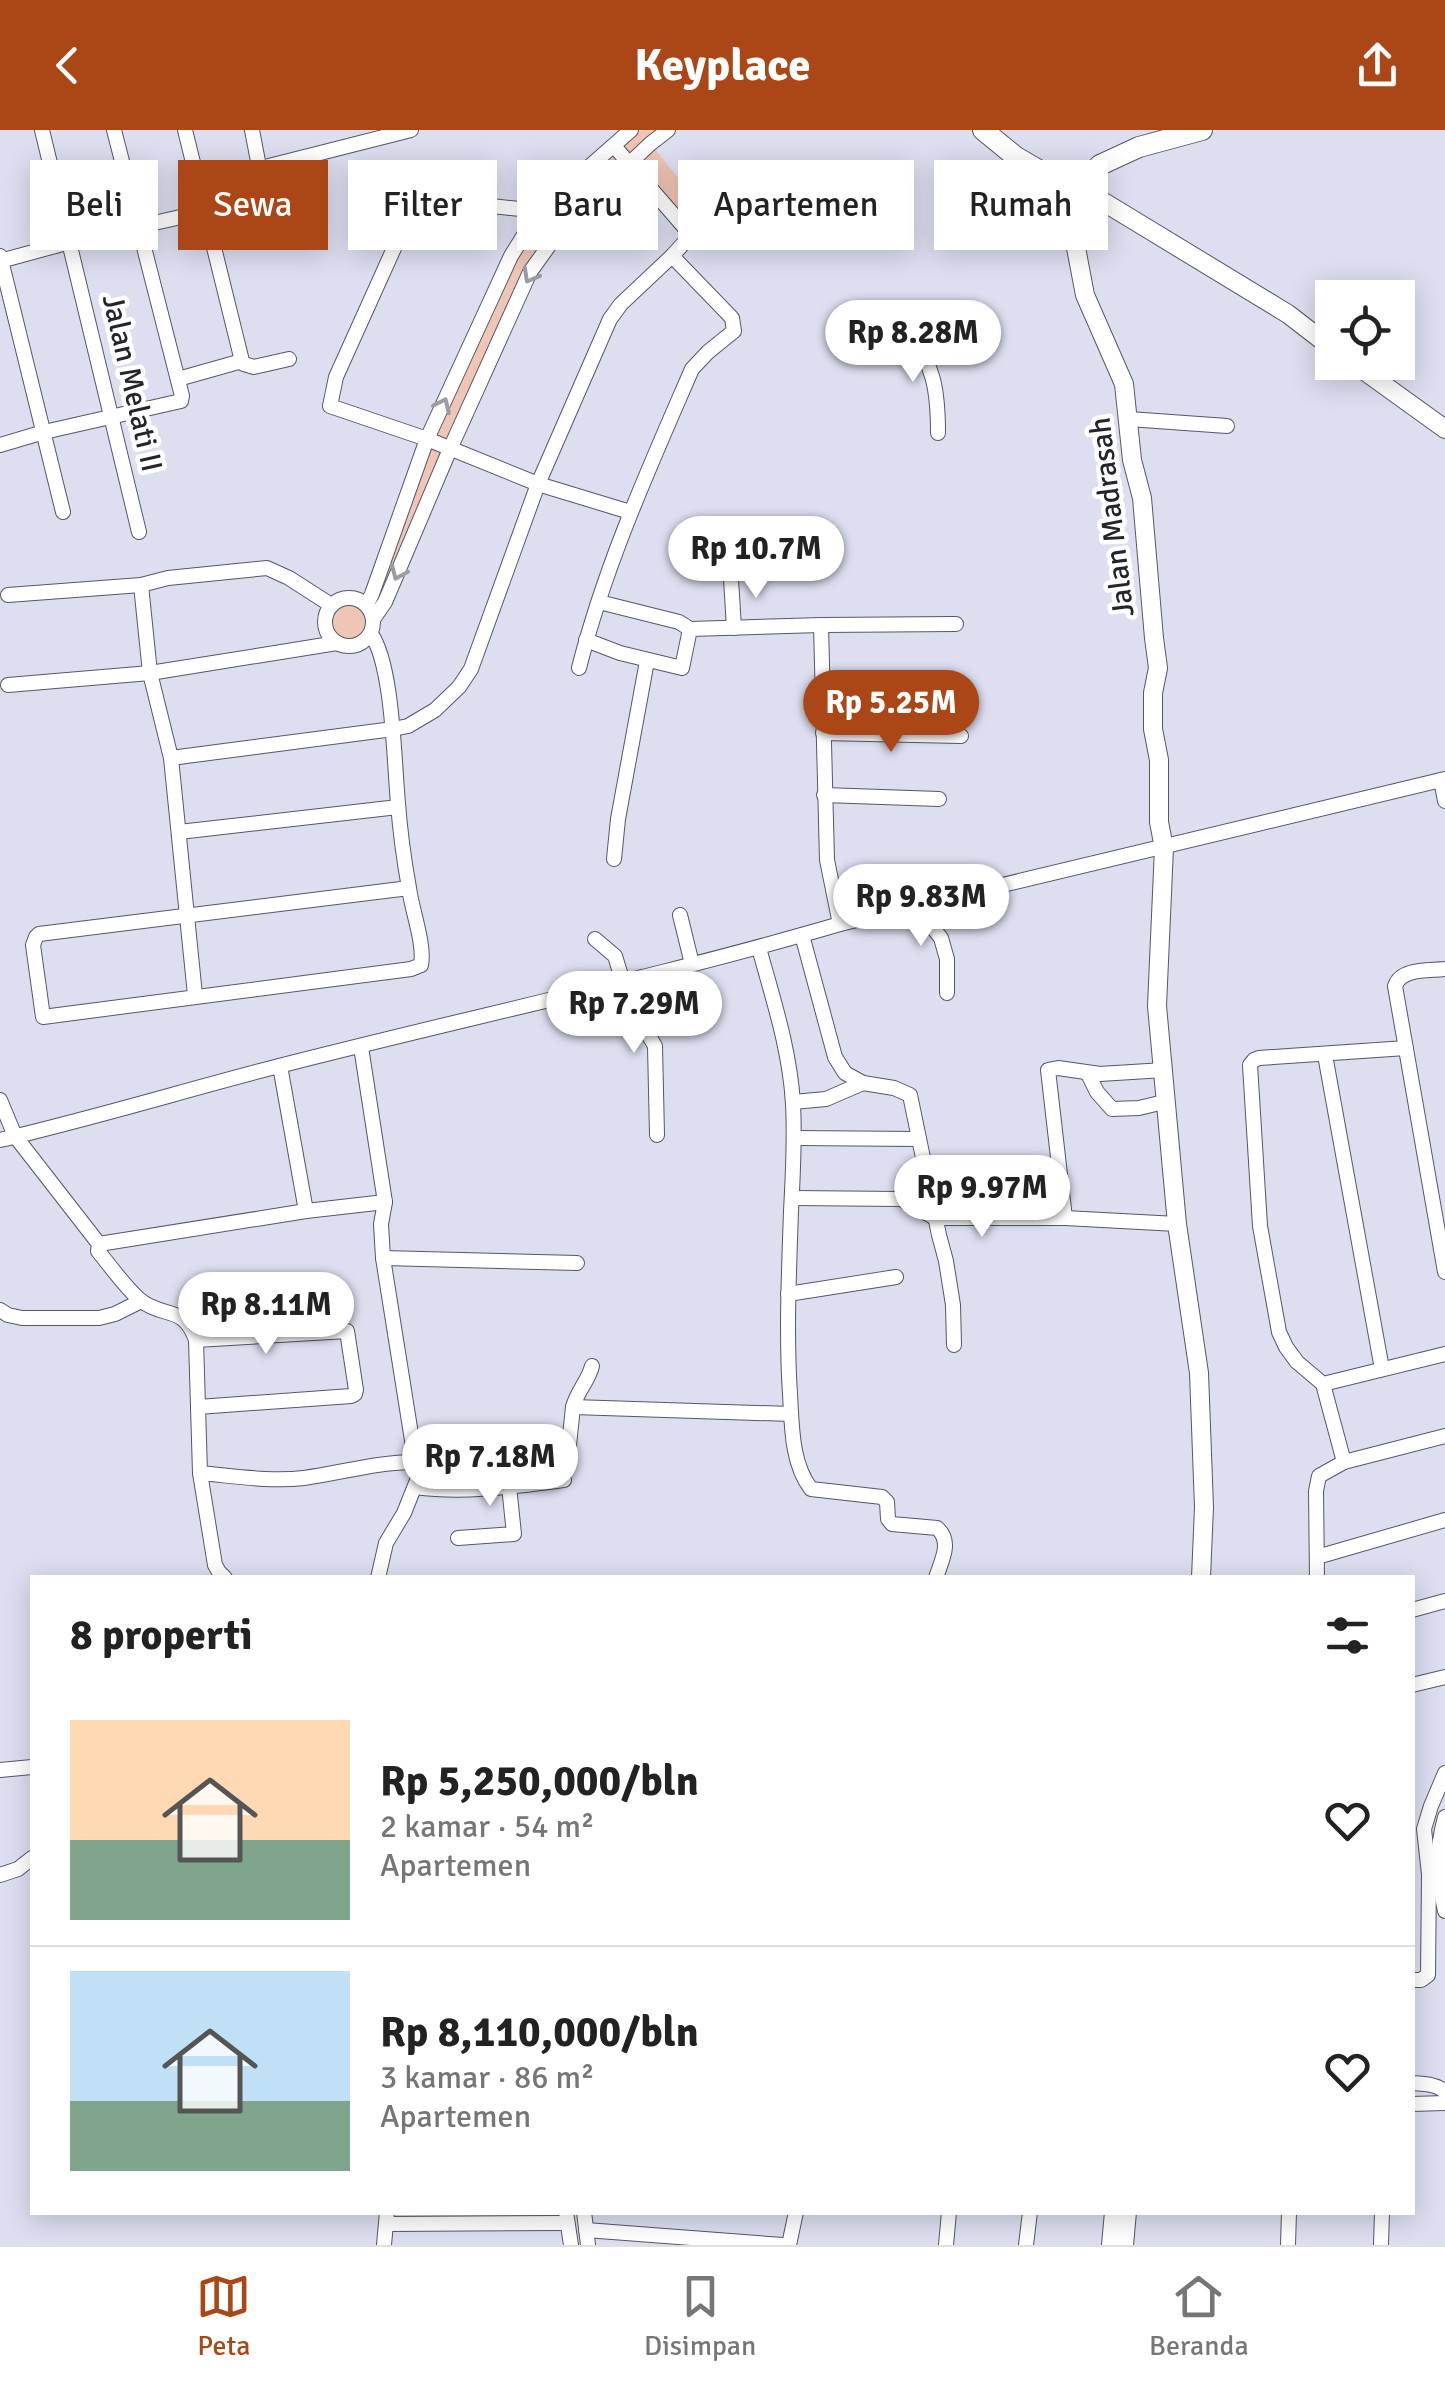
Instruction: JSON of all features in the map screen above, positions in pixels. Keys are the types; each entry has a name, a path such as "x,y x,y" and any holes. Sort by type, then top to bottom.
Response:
{"main road":[{"path":"983,130 1021,160"},
{"path":"1108,161 1139,147 1202,130"}],"street":[{"name":"Jalan Melati II","path":"42,130 50,160"},
{"path":"114,130 122,160"},
{"path":"185,130 192,160"},
{"path":"252,130 259,160"},
{"path":"293,160 411,130"},
{"path":"597,160 632,130"},
{"path":"634,160 668,130"},
{"path":"614,146 626,160"},
{"path":"658,197 678,221"},
{"path":"517,208 426,198 414,206 336,377 330,406 427,438 538,484 630,512"},
{"path":"1108,205 1288,314 1315,335"},
{"path":"408,888 44,933 36,937 33,946 42,1017 421,965 398,806 393,729 381,654 370,634 372,594 427,438 517,247"},
{"path":"170,758 408,726 435,710 459,686 472,670 538,484 610,319 678,249"},
{"path":"37,250 0,259 63,512"},
{"name":"Jalan Melati II","path":"72,250 140,532"},
{"path":"0,445 178,402 182,396 145,250"},
{"path":"214,250 244,364 254,367 289,359"},
{"path":"370,611 386,602 530,272 546,250"},
{"name":"Jalan Madrasah","path":"1076,250 1085,296 1124,384 1132,460 1142,498 1158,668 1153,729 1159,760 1158,822 1164,848 1157,1006 1177,1224 1199,1373 1204,1508 1201,1575"},
{"path":"578,668 630,512 692,369 734,331 732,318 672,256"},
{"path":"907,330 924,350 934,381 938,433"},
{"path":"178,379 242,361"},
{"path":"1377,380 1445,429"},
{"path":"1129,419 1228,426"},
{"path":"8,595 141,586 168,578 267,568 331,605"},
{"path":"732,580 734,628"},
{"path":"141,586 150,673 170,758 195,996"},
{"path":"337,643 325,626 331,605 353,597 370,611"},
{"path":"599,602 679,622 690,629 956,624"},
{"path":"821,624 827,860 840,924"},
{"path":"586,640 620,654 682,668 690,629"},
{"path":"8,685 150,673 337,643 352,646 370,634"},
{"path":"614,859 647,661"},
{"path":"823,733 961,736"},
{"path":"7,1138 840,924 1443,780 1445,801"},
{"path":"824,795 940,799"},
{"path":"178,832 398,806"},
{"path":"929,902 934,928 948,959 948,992"},
{"path":"680,915 692,964"},
{"path":"802,935 835,1057 845,1074 862,1083 894,1088 910,1096 951,1287 954,1345"},
{"path":"595,939 615,956 623,982"},
{"path":"758,948 785,1042 793,1102 788,1294 791,1433 811,1489 882,1497 892,1524 938,1528 946,1545 937,1575"},
{"path":"1445,969 1403,974 1394,986 1445,1272"},
{"path":"642,977 645,1029 655,1046 658,1135"},
{"path":"360,1047 385,1202 381,1224 383,1258 418,1478 386,1543 379,1575"},
{"path":"1344,1462 1322,1384 1286,1348 1279,1332 1260,1226 1250,1073 1254,1060 1259,1058 1406,1048"},
{"path":"1325,1055 1382,1369"},
{"path":"280,1066 306,1211"},
{"path":"1065,1218 1048,1070 1129,1074 1164,1070"},
{"path":"1088,1074 1112,1109 1164,1102"},
{"path":"793,1102 826,1100 862,1083"},
{"path":"0,1100 7,1138 99,1244 98,1251 142,1301 186,1319 196,1340 200,1473 215,1565 222,1575"},
{"path":"794,1138 919,1139"},
{"path":"792,1198 900,1199 935,1218 1065,1218 1177,1224"},
{"path":"99,1244 385,1202"},
{"path":"383,1258 577,1263"},
{"path":"788,1294 896,1277"},
{"path":"0,1310 15,1317 98,1318 142,1301"},
{"path":"196,1340 347,1331 356,1390 351,1396 198,1407"},
{"path":"1322,1384 1445,1354"},
{"path":"569,1445 577,1393 592,1366"},
{"path":"573,1407 790,1414"},
{"path":"1317,1575 1317,1482 1325,1471 1344,1462 1445,1436"},
{"path":"200,1473 278,1480 415,1462"},
{"path":"416,1487 451,1489 564,1480"},
{"path":"458,1538 514,1534 509,1486"},
{"path":"1316,1557 1445,1520"},
{"path":"1415,1609 1445,1601"},
{"path":"1415,1684 1445,1677"},
{"path":"0,1770 30,1767"},
{"path":"1415,1980 1428,1975 1424,1829 1445,1773"},
{"path":"1445,1817 1439,1839 1445,1910"},
{"path":"0,1875 30,1860"},
{"path":"1415,2084 1445,2092"},
{"path":"1415,2104 1445,2103"},
{"path":"587,2238 786,2245 795,2215"},
{"path":"946,2245 949,2215"},
{"path":"1026,2245 1030,2215"},
{"path":"1111,2245 1114,2215"},
{"path":"1124,2245 1127,2215"},
{"path":"1288,2245 1289,2215"},
{"path":"1381,2245 1382,2215"},
{"path":"384,2245 386,2218 566,2218 571,2245"}],"shaded area":[{"path":"631,130 668,130 651,144 678,178 678,220 658,197 658,160 597,160"},
{"path":"520,250 548,250 530,272 374,618 370,636 361,645 338,642 324,623 325,612 344,598 367,604 427,438"}]}
